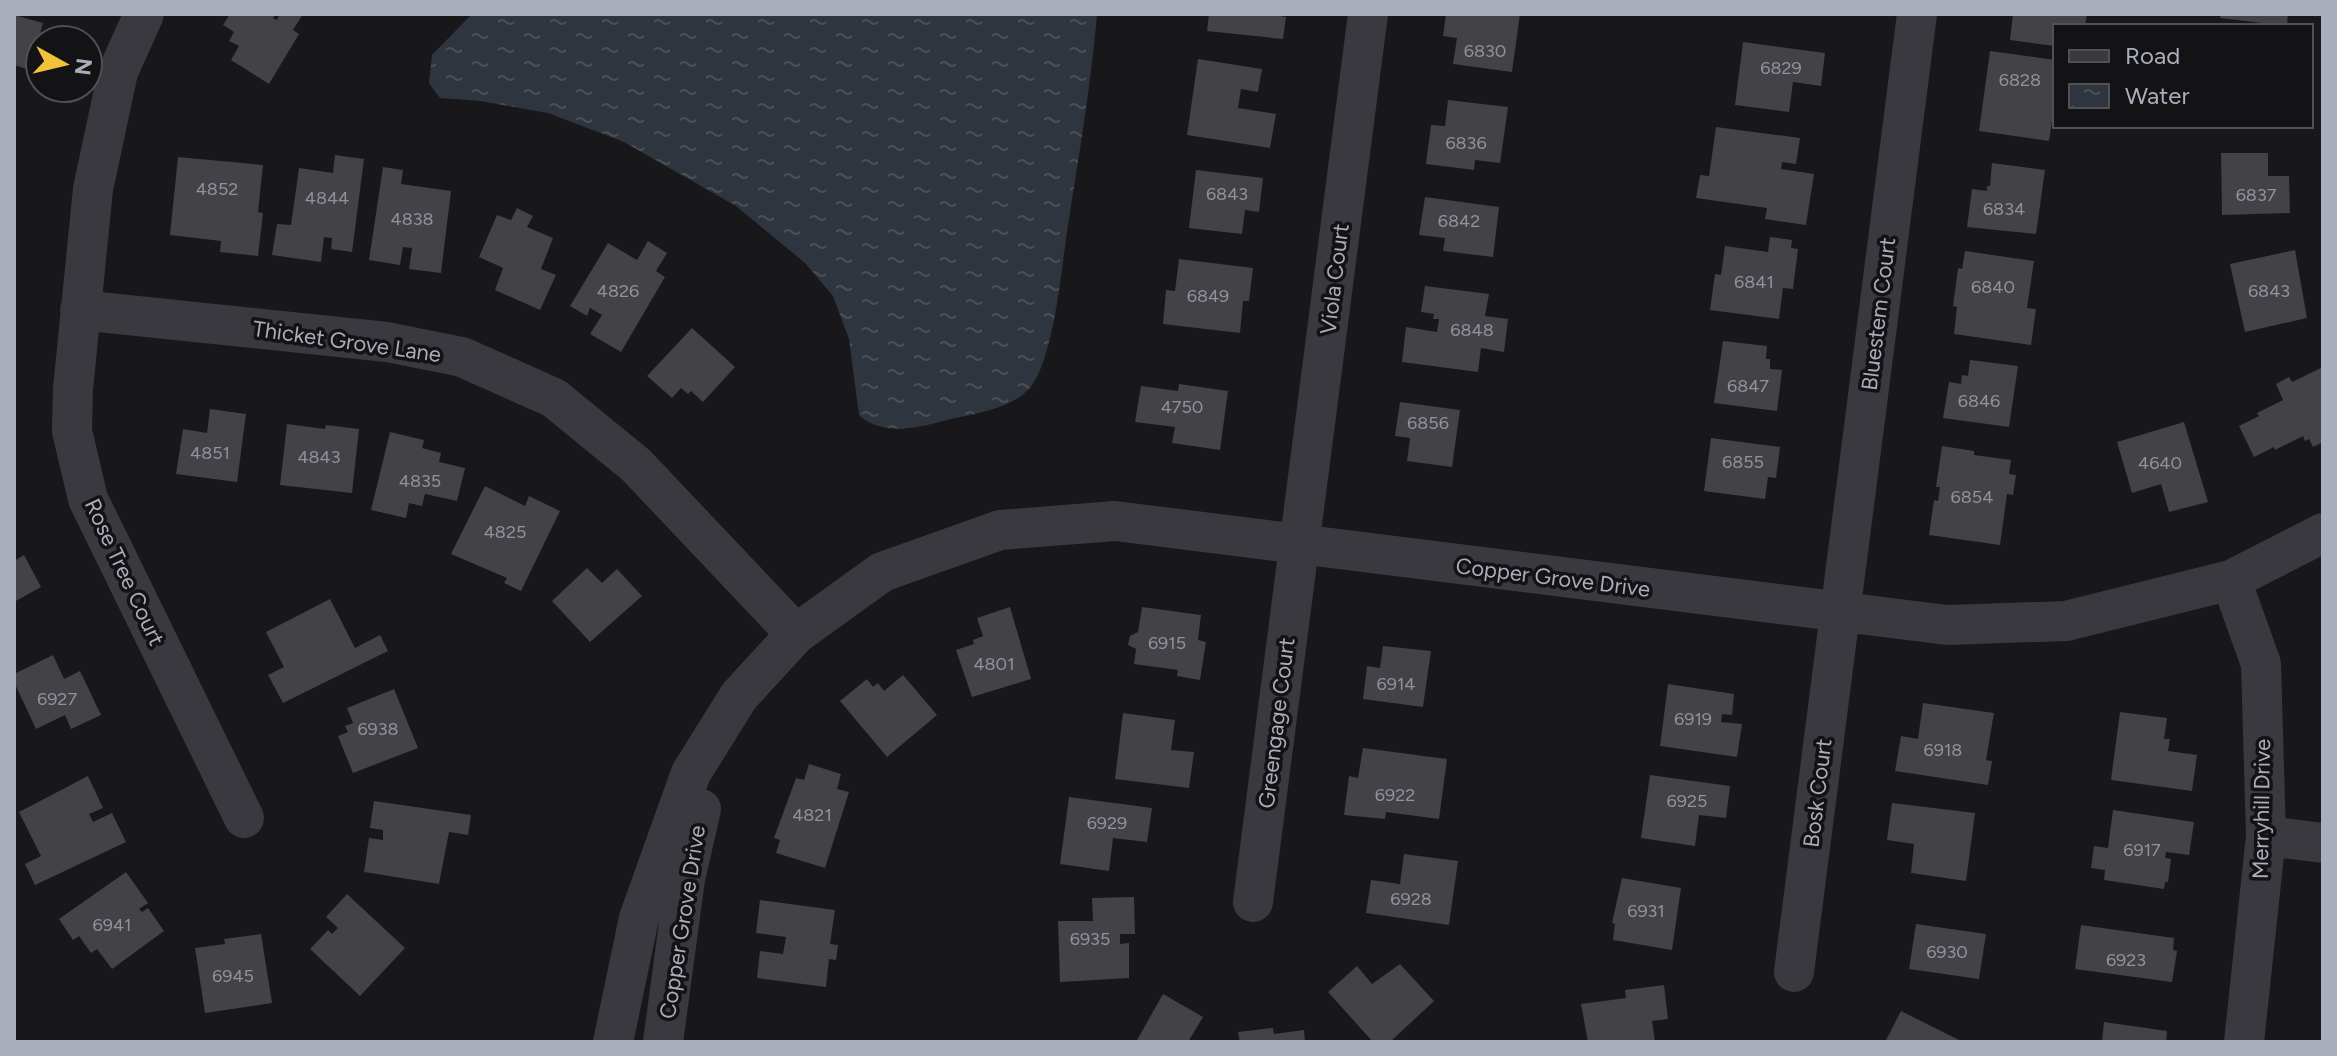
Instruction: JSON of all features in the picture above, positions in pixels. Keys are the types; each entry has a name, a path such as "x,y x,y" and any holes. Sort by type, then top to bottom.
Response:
{"street":[{"name":"Rose Tree Court","path":"144,14 118,72 93,189 80,310 72,431 88,499 244,818"},
{"name":"Viola Court","path":"1300,544 1368,14"},
{"name":"Bluestem Court","path":"1840,614 1917,14"},
{"name":"Thicket Grove Lane","path":"80,310 387,342 462,357 554,398 636,465 796,634"},
{"name":"Copper Grove Drive","path":"613,1042 639,918 691,773 739,696 796,634 882,572 1000,530 1115,521 1947,625 2066,621 2231,580 2323,533"},
{"name":"Greengage Court","path":"1253,902 1300,544"},
{"name":"Merryhill Drive","path":"2231,580 2261,664 2266,836 2244,1042"},
{"name":"Bosk Court","path":"1794,972 1840,614"},
{"name":"Copper Grove Drive","path":"663,1042 685,879 704,796 742,720 796,634"},
{"path":"2266,836 2323,843"}],"water":[{"path":"472,14 1097,14 1056,311 1038,376 1020,396 999,407 975,414 898,429 867,421 859,415 849,339 833,296 805,263 736,206 624,142 548,113 480,101 440,98 429,83 432,55"}],"building":[{"path":"230,14 276,14 273,18 277,20 280,14 303,14 293,30 299,34 269,84 231,60 239,46 229,41 234,32 223,25"},
{"path":"1209,14 1286,17 1283,39 1207,31"},
{"path":"1446,14 1520,14 1512,72 1453,64 1457,38 1443,36"},
{"path":"2013,14 2087,14 2085,24 2053,24 2053,46 2010,40"},
{"path":"2221,14 2288,14 2287,24 2220,18"},
{"path":"14,15 43,23 24,24 24,68 14,65"},
{"path":"1743,42 1825,53 1821,86 1793,82 1789,112 1735,105"},
{"path":"1990,51 2053,60 2053,114 2049,141 1979,131"},
{"path":"1198,59 1262,69 1258,92 1241,89 1238,108 1276,114 1270,148 1187,135"},
{"path":"1448,100 1508,107 1500,163 1475,160 1474,170 1426,164 1431,125 1445,126"},
{"path":"1716,127 1800,138 1796,164 1782,162 1781,169 1814,174 1806,225 1765,219 1767,208 1696,198 1700,175 1709,176"},
{"path":"2221,153 2268,153 2268,176 2289,176 2290,213 2222,215"},
{"path":"335,155 364,159 352,252 331,249 332,238 324,237 321,262 272,255 277,224 291,225 299,168 333,173"},
{"path":"178,157 263,165 258,212 263,213 258,256 220,252 221,241 170,235"},
{"path":"1992,163 2045,170 2036,234 1967,227 1972,189 1987,191"},
{"path":"383,167 403,170 401,184 451,191 441,273 409,269 412,248 403,247 400,265 369,260"},
{"path":"1196,170 1263,178 1259,212 1245,210 1242,234 1189,228"},
{"path":"1425,197 1499,207 1493,257 1443,251 1445,238 1419,235"},
{"path":"517,208 533,216 527,227 553,238 541,269 556,275 540,310 495,290 503,268 479,257 497,215 511,220"},
{"path":"1770,237 1792,240 1791,248 1798,249 1793,289 1783,288 1779,319 1710,310 1715,274 1721,275 1725,246 1768,252"},
{"path":"648,241 667,253 656,271 665,277 621,352 590,334 602,315 590,308 587,316 570,306 608,243 637,260"},
{"path":"2295,250 2307,318 2245,332 2230,264"},
{"path":"1965,251 2034,261 2027,308 2036,309 2031,345 1954,334 1957,307 1953,306 1958,268 1962,269"},
{"path":"1179,259 1253,268 1249,301 1243,301 1240,333 1163,324 1166,290 1175,291"},
{"path":"1425,286 1489,294 1485,316 1508,319 1504,352 1481,348 1478,372 1402,362 1406,327 1437,332 1439,319 1433,319 1434,314 1421,312"},
{"path":"692,328 735,367 703,402 691,391 688,394 681,388 672,398 647,376"},
{"path":"1723,341 1767,346 1766,359 1770,359 1770,369 1782,370 1777,411 1714,403"},
{"path":"1970,360 2018,366 2009,427 1943,418 1949,382 1961,384 1962,375 1968,376"},
{"path":"2321,368 2323,442 2313,447 2309,439 2305,441 2303,436 2254,457 2239,426 2283,400 2276,384 2289,377 2292,382"},
{"path":"1179,384 1228,391 1220,450 1172,443 1175,427 1135,422 1141,386 1178,391"},
{"path":"1400,402 1460,410 1452,467 1407,461 1410,438 1395,436"},
{"path":"210,409 246,414 237,482 176,474 183,429 207,433"},
{"path":"2184,422 2208,502 2169,512 2161,484 2132,493 2117,442"},
{"path":"287,424 359,429 352,493 280,485"},
{"path":"390,432 424,440 422,448 441,453 439,462 465,468 457,501 425,494 422,506 409,503 406,518 371,510"},
{"path":"1711,438 1780,447 1776,478 1768,477 1765,499 1704,491"},
{"path":"1942,446 1974,451 1974,455 2011,460 2009,474 2016,475 2013,495 2007,494 2000,545 1929,535 1934,500 1938,501 1940,487 1936,487"},
{"path":"485,486 525,506 529,496 560,511 521,591 504,583 507,578 451,554"},
{"path":"24,555 41,587 14,602 14,561"},
{"path":"587,568 602,583 617,569 642,596 590,642 552,601"},
{"path":"330,599 355,648 380,635 388,651 283,703 268,675 284,667 266,632"},
{"path":"1010,607 1031,679 972,697 956,650 974,644 973,640 983,636 977,618"},
{"path":"1142,607 1201,615 1198,640 1206,642 1200,680 1177,676 1178,670 1134,664 1136,649 1128,645 1130,636 1138,632"},
{"path":"1383,646 1431,651 1423,707 1363,699 1367,666 1380,668"},
{"path":"53,655 64,679 80,671 101,715 71,729 65,715 36,729 14,682 14,674"},
{"path":"903,675 937,715 887,757 840,701 867,679 873,687 878,683 884,691"},
{"path":"1668,684 1734,694 1732,715 1722,714 1721,722 1742,724 1737,757 1660,746"},
{"path":"394,689 418,748 353,773 338,736 348,732 345,726 353,723 347,708"},
{"path":"1923,703 1994,713 1986,760 1992,761 1988,785 1895,771 1901,736 1918,739"},
{"path":"2120,712 2167,718 2164,739 2170,739 2168,751 2197,755 2192,791 2111,780"},
{"path":"1123,713 1175,720 1171,750 1194,752 1189,788 1115,779"},
{"path":"1363,748 1447,759 1439,819 1386,812 1385,819 1344,815 1349,776 1358,778"},
{"path":"809,764 841,774 837,789 849,792 825,868 776,853 780,840 774,838 796,778 804,780"},
{"path":"1650,775 1730,786 1726,818 1699,815 1695,846 1641,838"},
{"path":"88,776 103,808 89,814 93,822 112,813 126,842 35,885 25,864 41,856 19,812"},
{"path":"1069,797 1152,808 1147,842 1113,838 1109,871 1060,864"},
{"path":"374,801 471,815 468,835 449,832 439,884 364,872 369,838 383,840 383,830 370,828"},
{"path":"1892,803 1975,813 1966,881 1911,873 1914,844 1887,840"},
{"path":"2113,810 2194,822 2189,855 2166,852 2165,858 2171,859 2164,889 2104,880 2105,870 2091,868 2094,846 2108,848"},
{"path":"1404,854 1458,861 1449,925 1366,913 1371,880 1400,884"},
{"path":"126,872 148,903 139,909 142,912 148,908 164,931 112,969 97,949 91,953 79,936 73,940 59,919"},
{"path":"1622,878 1681,888 1672,950 1613,940 1615,924 1612,923"},
{"path":"347,894 405,948 360,996 310,949 328,930 332,934 338,928 326,917"},
{"path":"1134,897 1135,934 1120,934 1120,944 1129,943 1129,978 1060,982 1058,921 1093,921 1092,898"},
{"path":"760,900 835,910 830,944 838,945 836,960 829,959 826,987 757,978 760,951 783,954 786,937 756,933"},
{"path":"1916,924 1986,934 1979,979 1909,969"},
{"path":"2081,925 2174,938 2173,950 2177,951 2172,982 2075,969"},
{"path":"261,934 272,1003 205,1013 195,948 225,944 224,939"},
{"path":"1400,964 1434,1001 1390,1042 1373,1042 1328,992 1357,966 1372,984"},
{"path":"1664,985 1668,1019 1652,1021 1655,1042 1588,1042 1581,1004 1626,998 1625,990"},
{"path":"1163,994 1203,1017 1188,1042 1136,1042"},
{"path":"1901,1011 1963,1042 1889,1042 1886,1040"},
{"path":"2104,1022 2167,1031 2166,1042 2102,1042"},
{"path":"1273,1028 1274,1034 1304,1030 1305,1042 1240,1042 1238,1032"}]}
